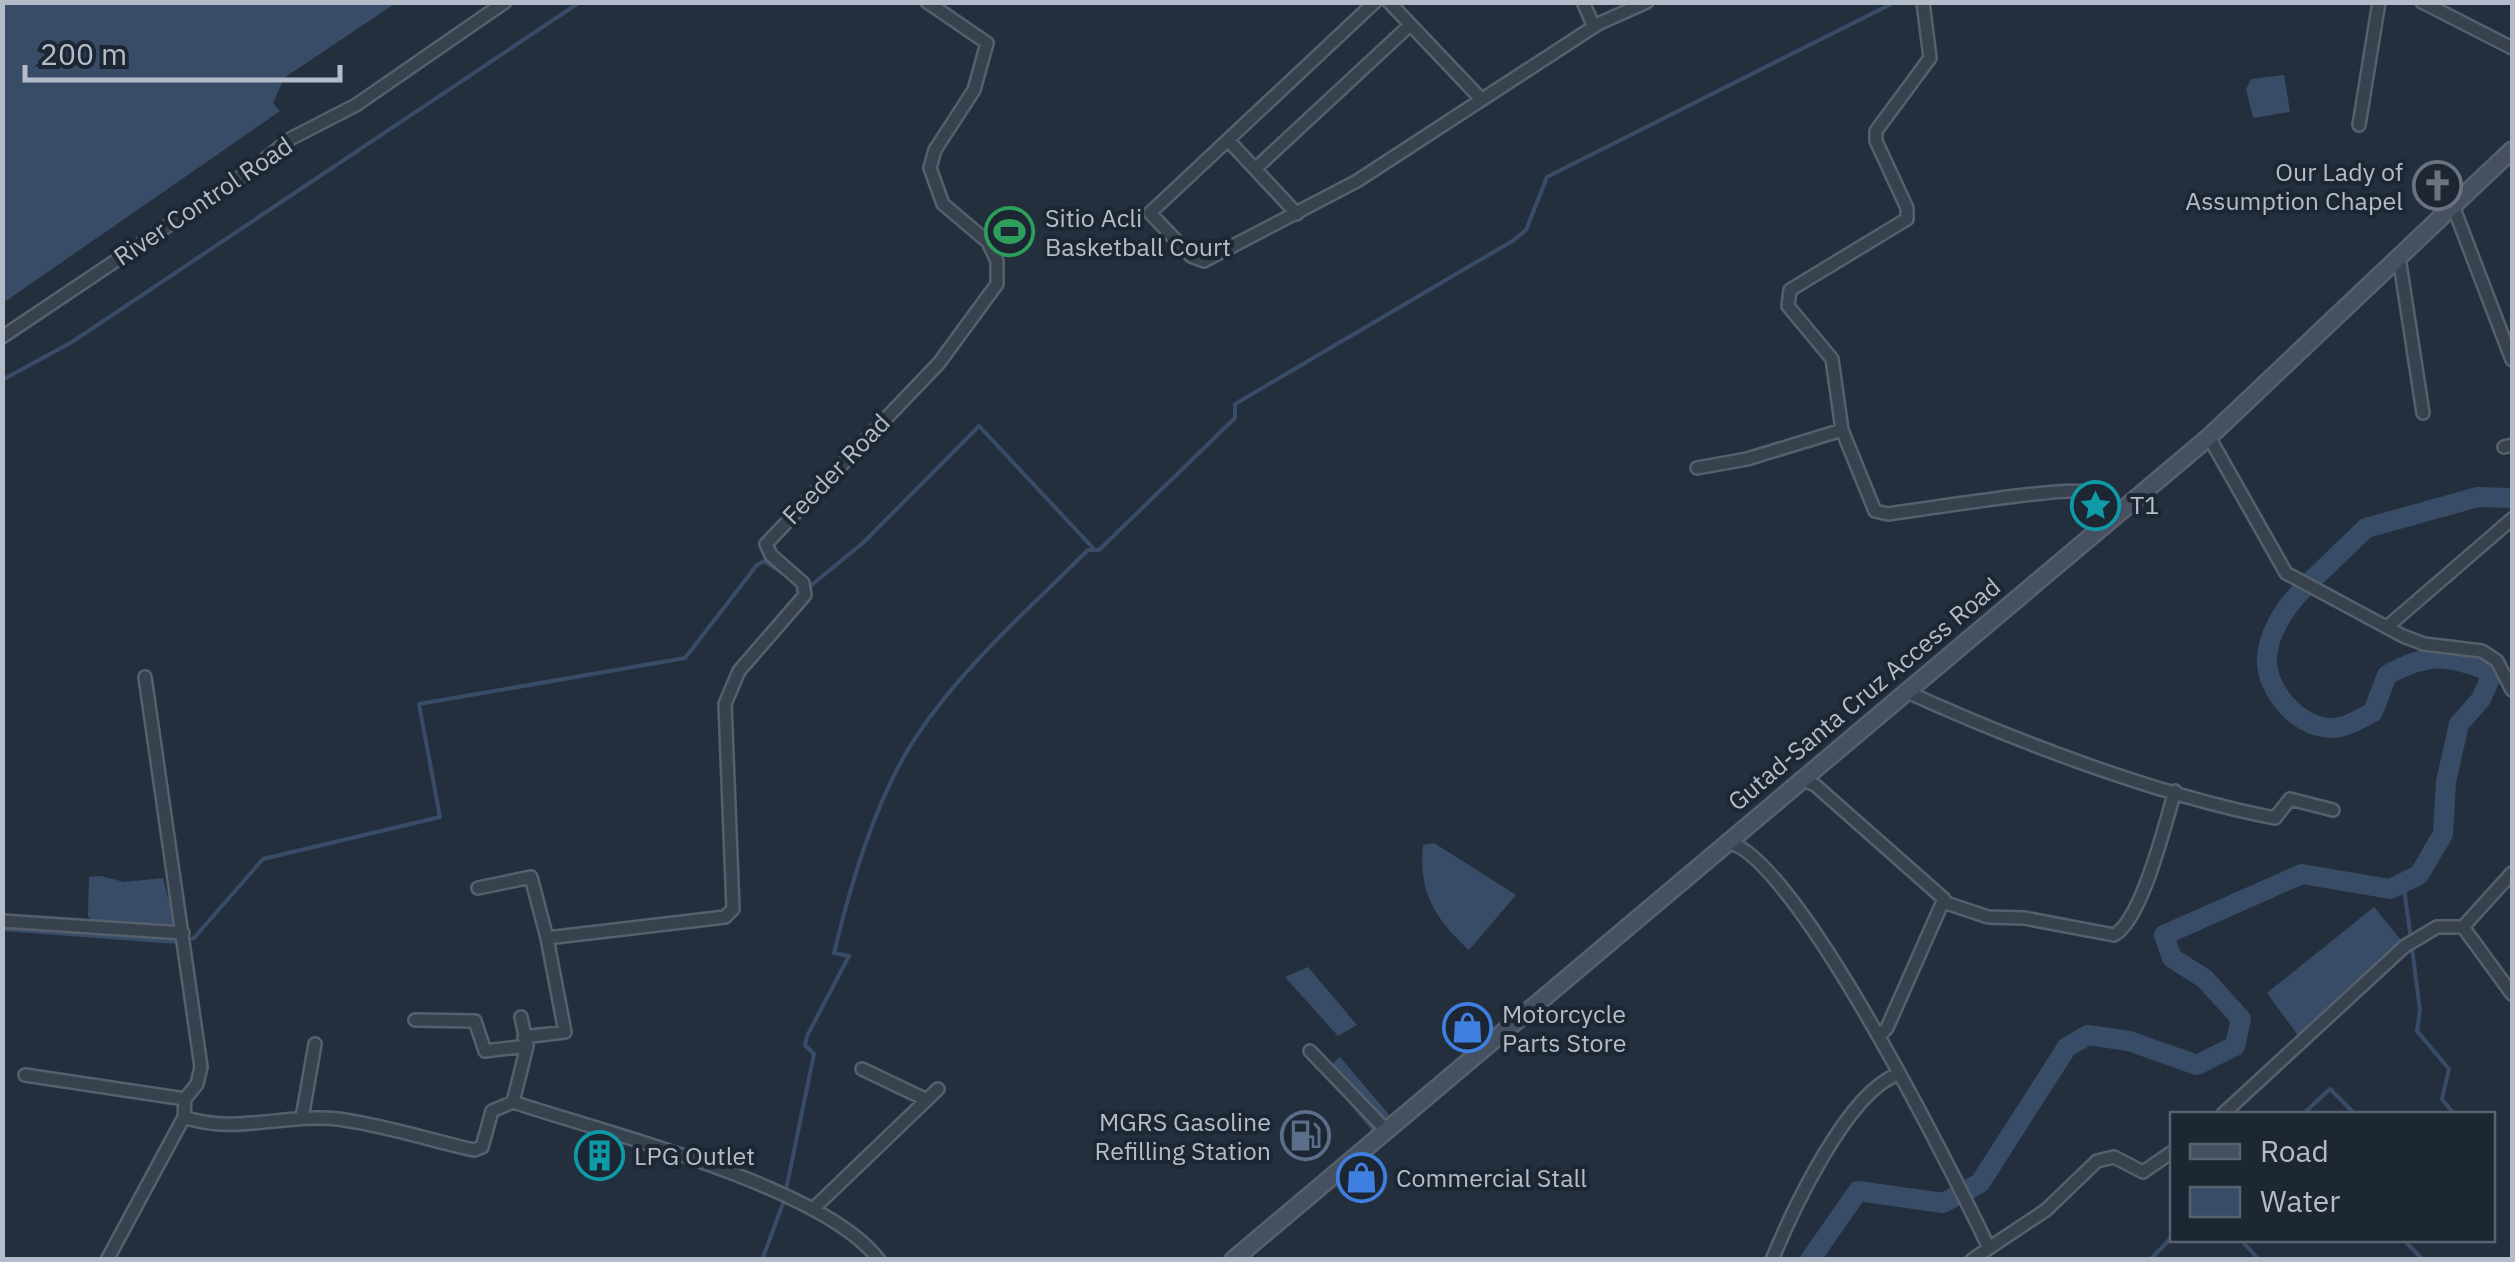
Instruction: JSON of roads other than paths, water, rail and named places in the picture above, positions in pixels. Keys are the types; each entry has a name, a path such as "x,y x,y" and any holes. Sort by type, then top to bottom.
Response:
{"main road":[{"name":"Gutad-Santa Cruz Access Road","path":"1233,1260 2208,437 2512,150"}],"street":[{"name":"River Control Road","path":"2,336 242,177 290,140 356,104 505,2"},
{"name":"Feeder Road","path":"547,938 725,917 733,909 725,704 740,671 804,595 804,584 770,555 766,544 940,362 997,284 998,261 988,242 943,204 930,168 934,150 974,90 987,44 928,2"},
{"path":"1375,2 1150,213 1191,256 1204,261 1357,182 1594,27 1647,2"},
{"path":"1389,2 1481,99"},
{"path":"1584,2 1594,27"},
{"path":"1923,2 1930,58 1876,131 1907,208 1907,219 1790,290 1788,306 1832,359 1842,430 1875,511 1888,514 2020,498 2072,487 2084,492 2100,527"},
{"path":"2359,125 2379,2"},
{"path":"2422,2 2512,48"},
{"path":"1255,169 1410,25"},
{"path":"1228,140 1296,214"},
{"path":"2453,206 2507,321 2512,360"},
{"path":"2399,256 2422,414"},
{"path":"1697,468 1747,459 1842,430"},
{"path":"2208,437 2286,573 2424,644 2482,652 2498,661 2512,690"},
{"path":"2387,627 2512,519"},
{"path":"107,1260 184,1117 186,1099 200,1077 145,677"},
{"path":"1905,691 1978,724 2175,791 2275,818 2290,800 2333,810"},
{"path":"1800,779 1815,785 1944,898 1887,1028 1879,1036"},
{"path":"1943,902 1988,918 2024,918 2114,935 2126,929 2175,791"},
{"path":"1726,842 1739,844 1786,889 1879,1036 1896,1076 1928,1118 1957,1187 1988,1245"},
{"path":"2225,1112 2405,946 2423,933 2464,926 2512,873"},
{"path":"415,1020 475,1021 485,1051 566,1032 531,877 478,888"},
{"path":"2,921 184,939"},
{"path":"2464,926 2512,994"},
{"path":"513,1102 526,1042 521,1016"},
{"path":"302,1118 314,1044"},
{"path":"1310,1051 1386,1130"},
{"path":"862,1069 907,1086 927,1100"},
{"path":"26,1074 186,1099"},
{"path":"1772,1260 1813,1171 1850,1117 1896,1076"},
{"path":"813,1209 938,1089"},
{"path":"184,1117 260,1125 302,1118 338,1120 474,1150 482,1146 492,1111 513,1102 786,1193 866,1242 879,1260"},
{"path":"1972,1260 1988,1245 2046,1210 2097,1161 2114,1157 2144,1172 2170,1153"}],"water":[{"path":"3,2 396,3 284,78 273,103 280,111 3,303"},
{"path":"2284,75 2290,112 2253,118 2246,89 2251,79"},
{"path":"1434,843 1516,895 1469,950 1438,915 1426,890 1423,845"},
{"path":"89,877 124,882 163,878 176,927 92,920 88,916"},
{"path":"2374,907 2404,944 2302,1041 2267,993"},
{"path":"1308,967 1357,1025 1338,1036 1285,977"},
{"path":"1340,1057 1391,1117 1373,1132 1323,1072"}],"waterway":[{"path":"2,380 72,342 580,2"},
{"path":"786,1190 814,1054 805,1045 807,1036 849,956 834,953 866,841 889,786 916,737 976,662 1088,550 1099,550 1235,418 1235,404 1514,240 1526,230 1547,177 1895,2"},
{"path":"808,588 864,542 979,426 1094,549"},
{"path":"2311,581 2366,528 2478,497 2512,498"},
{"path":"2,929 177,942 194,938 263,859 440,817 419,704 685,658 757,565 764,561 784,574"},
{"path":"1810,1260 1858,1191 1943,1203 1980,1183 2067,1047 2088,1035 2129,1041 2197,1065 2235,1046 2241,1019 2205,979 2172,958 2164,935 2302,874 2390,889 2419,875 2443,834 2446,782 2459,724 2481,699 2493,672 2439,658 2416,662 2387,675 2373,712 2344,726 2317,726 2283,701 2267,664 2269,643 2278,622 2304,588"},
{"path":"2403,882 2411,939"},
{"path":"2412,948 2420,1010 2417,1031 2449,1069 2442,1099 2452,1112"},
{"path":"2305,1112 2330,1089 2353,1112"},
{"path":"762,1260 785,1198"},
{"path":"2150,1260 2170,1239"},
{"path":"2243,1242 2259,1260"},
{"path":"2406,1242 2423,1260"}],"place":[{"name":"Our Lady of Assumption Chapel","path":"2438,186"},
{"name":"Sitio Acli Basketball Court","path":"1010,232"},
{"name":"T1","path":"2095,505"},
{"name":"Motorcycle Parts Store","path":"1467,1028"},
{"name":"MGRS Gasoline Refilling Station","path":"1306,1136"},
{"name":"LPG Outlet","path":"599,1156"},
{"name":"Commercial Stall","path":"1361,1178"}]}
